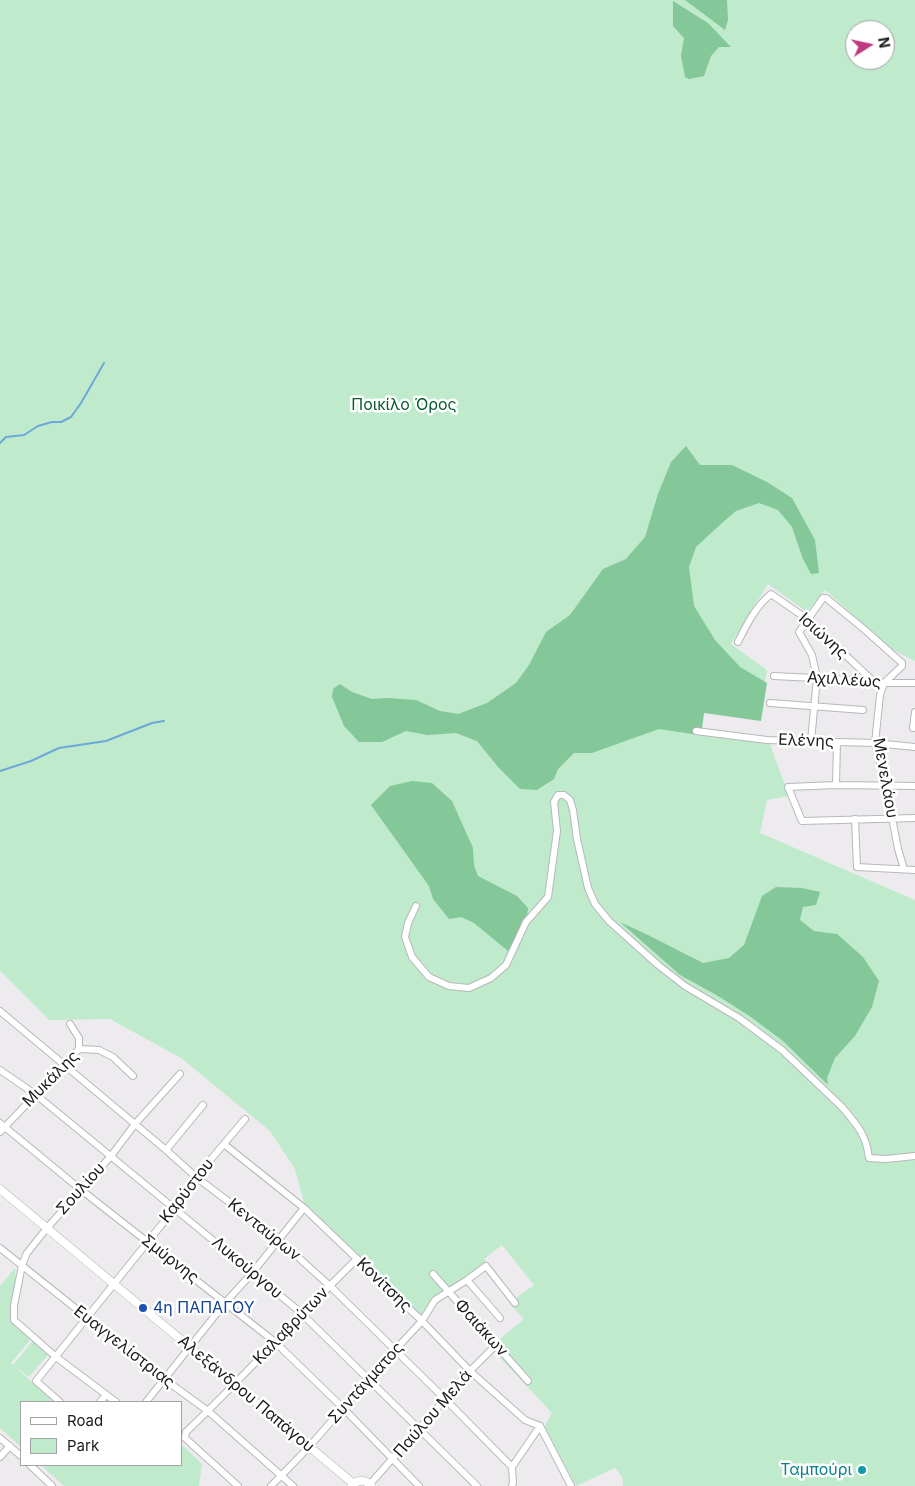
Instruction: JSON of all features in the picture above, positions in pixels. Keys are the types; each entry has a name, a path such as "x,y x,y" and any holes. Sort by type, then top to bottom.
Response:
{"street":[{"name":"Ισιώνης","path":"738,642 752,616 771,594 807,619 873,681"},
{"path":"811,741 817,678 812,655 799,632 823,598 826,598 852,619 902,664 884,683"},
{"name":"Αχιλλέως","path":"774,676 884,683 915,683"},
{"name":"Μενελάου","path":"884,683 880,695 875,743 904,870"},
{"path":"770,703 863,710"},
{"path":"913,728 915,712"},
{"name":"Ελένης","path":"696,731 767,740 875,743 915,747"},
{"path":"836,785 837,742"},
{"path":"915,786 836,785 788,787 802,821 915,818"},
{"path":"416,906 408,923 405,937 412,957 429,976 449,986 469,988 491,978 506,965 526,922 548,896 557,831 554,802 558,796 564,795 570,800 574,810 577,839 588,888 595,904 609,922 685,986 739,1018 782,1050 860,1128 868,1144 869,1158 886,1159 915,1156"},
{"path":"854,819 857,867 915,870"},
{"name":"Κενταύρων","path":"0,1011 196,1177 278,1240 330,1286 512,1467"},
{"path":"70,1024 78,1038 79,1049"},
{"name":"Μυκάλης","path":"2,1127 79,1049 99,1050 113,1056 132,1076"},
{"name":"Λυκούργου","path":"0,1070 35,1094 303,1315 477,1486"},
{"name":"Σουλίου","path":"56,1357 14,1320 14,1306 22,1265 27,1253 46,1228 180,1074"},
{"path":"166,1150 204,1105"},
{"name":"Καρύστου","path":"59,1401 36,1381 174,1208 196,1177 245,1119"},
{"name":"Σμύρνης","path":"2,1127 275,1342 419,1486"},
{"name":"Κονίτσης","path":"225,1144 304,1208 422,1321 470,1371 525,1420 540,1426"},
{"name":"Αλεξάνδρου Παπάγου","path":"0,1189 353,1485 363,1481 371,1485"},
{"path":"147,1401 304,1208"},
{"name":"Ευαγγελίστριας","path":"0,1248 208,1412 294,1486"},
{"name":"Καλαβρύτων","path":"238,1486 185,1438 186,1432 235,1385 357,1259"},
{"name":"Συντάγματος","path":"271,1486 310,1447 368,1379 422,1321 435,1300 486,1266 515,1303"},
{"name":"Φαιάκων","path":"433,1274 528,1382"},
{"path":"467,1280 500,1318"},
{"name":"Παύλου Μελά","path":"371,1485 419,1428 496,1345"},
{"path":"56,1357 115,1401"},
{"path":"101,1401 106,1395"},
{"path":"512,1486 512,1467 540,1426 571,1486"},
{"path":"0,1438 20,1455"},
{"path":"0,1457 10,1446"},
{"path":"31,1466 52,1486"}],"green space":[{"name":"Ποικίλο Όρος","path":"0,0 915,0 915,661 891,649 825,590 807,612 768,584 731,644 767,670 759,719 703,711 700,733 702,729 768,739 789,796 767,800 760,833 915,900 915,1486 623,1486 622,1477 615,1468 576,1486 544,1427 552,1413 490,1347 524,1319 509,1303 534,1285 502,1245 484,1259 487,1263 466,1279 433,1298 421,1317 305,1206 295,1169 270,1131 181,1058 110,1019 49,1020 0,971"},
{"path":"685,0 727,0 728,20 725,30"},
{"path":"673,1 708,23 731,47 719,47 711,56 704,76 689,79 685,77 681,56 684,38 673,26"},
{"path":"686,446 700,465 732,465 767,482 792,498 815,540 819,573 811,574 803,559 792,527 778,510 759,503 736,511 723,522 696,547 689,567 694,606 715,640 740,667 767,683 761,721 704,713 702,729 699,735 659,729 592,753 574,753 558,769 554,779 537,790 520,789 498,767 477,741 456,733 427,735 406,731 382,742 359,742 344,726 332,697 333,689 340,684 352,692 372,699 416,700 440,711 458,714 487,703 516,683 529,665 546,632 570,615 603,569 626,559 645,537 658,494 671,462"},
{"path":"412,781 432,783 452,801 473,848 474,865 478,876 517,896 528,908 527,916 508,951 474,923 461,917 449,919 433,899 429,886 371,805 390,786"},
{"path":"776,887 802,888 820,892 816,905 803,907 800,920 814,931 837,934 863,957 879,981 872,1007 855,1036 835,1058 827,1078 828,1085 783,1041 751,1017 680,975 620,922 703,963 729,958 744,945 762,896"},
{"path":"15,1268 18,1322 33,1336 11,1363 53,1401 20,1401 20,1446 0,1428 0,1286"},
{"path":"35,1338 52,1350 29,1377 13,1365"},
{"path":"182,1445 202,1464 199,1486 64,1486 42,1466 182,1466"}],"waterway":[{"path":"0,443 6,437 24,435 38,426 52,422 61,422 71,417 104,363"},
{"path":"0,771 31,761 59,748 106,741 152,723 164,721"}],"place":[{"name":"4η ΠΑΠΑΓΟΥ","path":"143,1308"},
{"name":"Ταμπούρι","path":"862,1470"}]}
